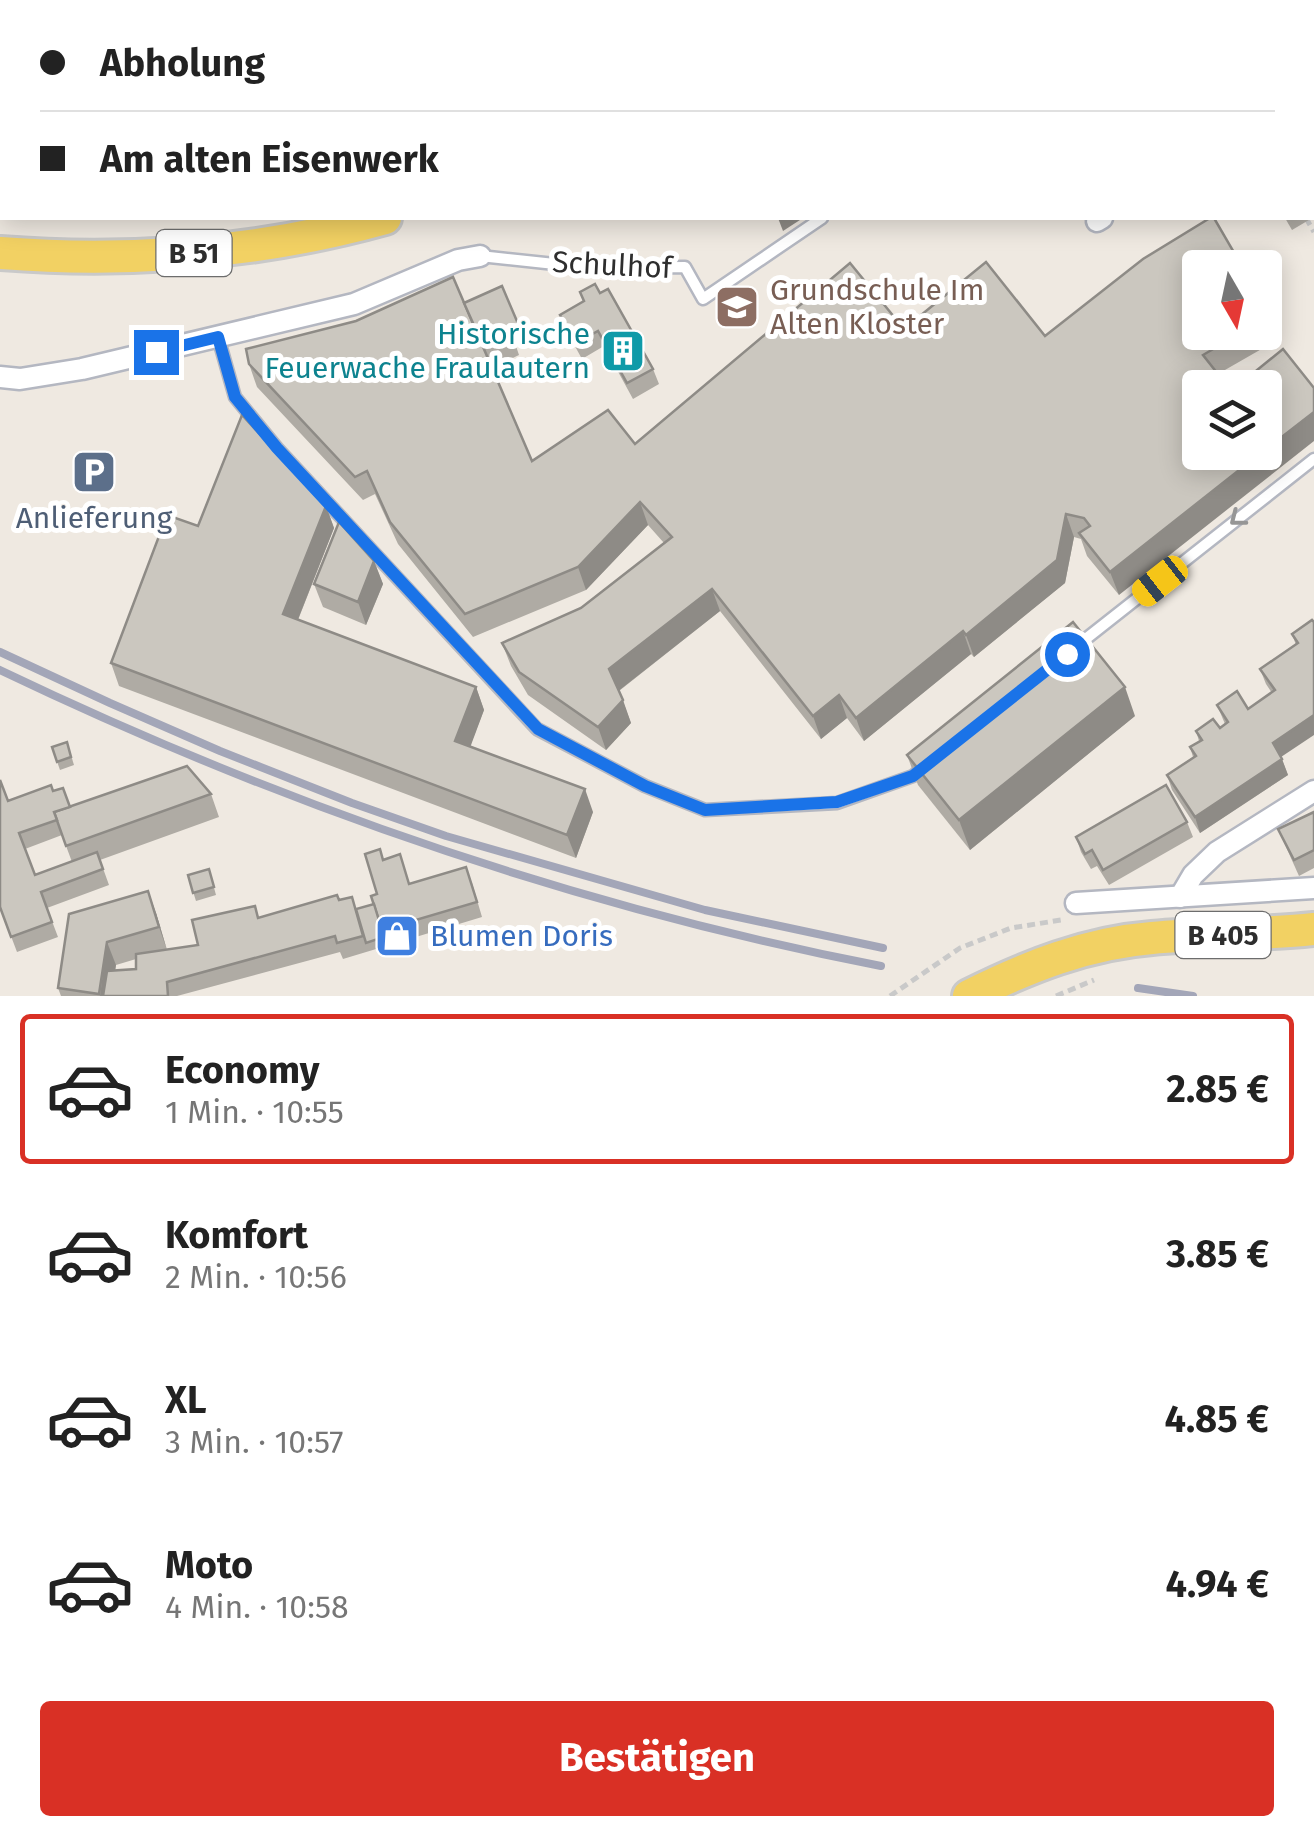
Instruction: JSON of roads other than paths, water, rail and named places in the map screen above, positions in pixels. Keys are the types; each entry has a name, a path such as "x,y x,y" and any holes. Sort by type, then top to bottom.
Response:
{"main road":[{"name":"B 51","path":"0,254 138,258 217,251 376,220"},
{"name":"B 405","path":"970,996 1012,974 1066,954 1133,940 1314,929"}],"street":[{"path":"0,378 82,370 354,304 458,260 480,256"},
{"path":"1180,897 1192,875 1216,852 1314,792"},
{"path":"1072,911 1180,897 1314,888"}],"lane":[{"name":"Schulhof","path":"480,256 592,268 685,267 704,300 819,220"},
{"path":"218,337 235,397 277,448 538,729 645,786 705,810 837,802 913,776 928,764"},
{"path":"1067,654 1314,459"}],"railway":[{"path":"0,652 220,751 446,836 705,910 883,948"},
{"path":"0,670 213,765 431,846 653,913 881,966"},
{"path":"1138,988 1193,996"}],"place":[{"name":"Grundschule Im Alten Kloster","path":"737,307"},
{"name":"Historische Feuerwache Fraulautern","path":"623,351"},
{"name":"Anlieferung","path":"94,472"},
{"name":"Blumen Doris","path":"397,936"}]}
